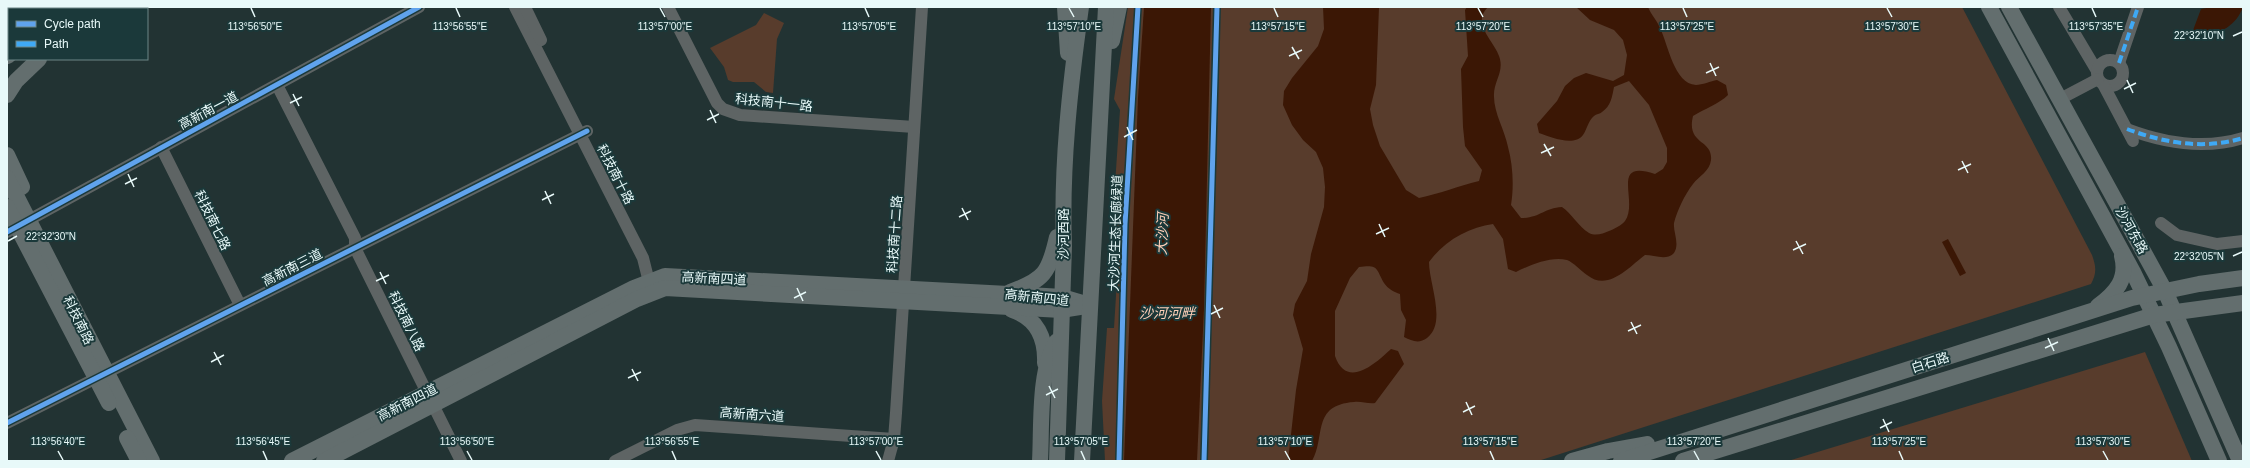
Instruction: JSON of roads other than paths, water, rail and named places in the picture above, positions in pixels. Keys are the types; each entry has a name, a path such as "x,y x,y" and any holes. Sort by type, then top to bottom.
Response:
{"main road":[{"path":"1064,7 1071,82"},
{"name":"沙河西路","path":"1057,461 1063,214 1071,82 1081,7"},
{"path":"1082,461 1089,305 1106,7"},
{"path":"1102,86 1119,7"},
{"name":"沙河东路","path":"1989,7 2119,244 2145,295 2219,461"},
{"name":"沙河东路","path":"2009,7 2165,291 2240,461"},
{"path":"7,95 16,81 38,60"},
{"path":"7,155 22,186 15,219"},
{"name":"科技南路","path":"7,178 15,219 101,376 152,461"},
{"path":"1040,461 1045,376 1045,348 1036,325 1002,300 1030,284 1046,272 1051,263 1063,214"},
{"path":"2087,312 2107,299 2120,284 2123,268 2119,244"},
{"name":"白石路","path":"1621,461 2087,312 2145,295 2199,284 2243,278"},
{"name":"高新南四道","path":"292,461 430,399 653,286 672,288 904,294 1089,305"},
{"name":"白石路","path":"1683,461 2154,315 2243,303"},
{"path":"1045,376 1050,355 1060,336"},
{"name":"科技南路","path":"101,376 139,461"},
{"path":"1086,385 1093,461"},
{"name":"高新南四道","path":"324,461 430,399"},
{"path":"1048,461 1058,425"},
{"path":"1572,461 1608,451 1706,433"},
{"path":"1692,461 1712,452"}],"street":[{"name":"高新南一道","path":"15,219 161,147 419,7"},
{"name":"科技南十路","path":"515,7 650,255 653,286"},
{"name":"科技南十路","path":"525,7 583,132"},
{"name":"科技南十一路","path":"668,7 712,95 723,109 740,115 914,128"},
{"name":"科技南十二路","path":"888,461 894,439 922,7"},
{"path":"2059,7 2100,78 2133,141"},
{"path":"2119,63 2138,7"},
{"path":"2106,60 2119,63 2123,70 2120,83 2113,87 2100,78 2102,63 2106,60"},
{"path":"2060,99 2100,78"},
{"name":"科技南八路","path":"277,85 355,238 354,248 461,461"},
{"path":"2127,129 2148,137 2192,144 2214,144 2243,138"},
{"name":"高新南三道","path":"7,423 583,132"},
{"name":"科技南七路","path":"161,147 240,305"},
{"path":"2161,223 2177,235 2217,244 2243,241"},
{"name":"高新南六道","path":"614,461 677,430 695,425 894,439"}],"water":[{"name":"沙河河畔","path":"1144,7 1211,7 1204,308 1197,461 1124,461 1138,98"},
{"path":"1323,7 1379,7 1376,85 1370,109 1373,125 1380,146 1406,190 1419,198 1479,181 1482,170 1465,146 1463,127 1461,69 1468,56 1465,10 1467,7 1488,7 1483,13 1483,26 1499,56 1501,67 1494,91 1494,103 1507,141 1511,161 1513,183 1511,205 1521,218 1527,218 1551,209 1562,207 1589,233 1602,234 1618,227 1625,221 1629,203 1629,177 1633,172 1641,171 1655,174 1663,169 1667,162 1667,148 1649,105 1629,81 1614,87 1611,101 1605,110 1592,118 1583,135 1579,139 1568,141 1539,133 1537,124 1557,101 1565,86 1574,78 1586,73 1613,81 1624,75 1627,55 1623,40 1614,30 1590,20 1576,7 1648,7 1659,25 1673,62 1682,78 1688,83 1696,85 1717,80 1726,85 1728,95 1716,104 1693,116 1693,132 1696,137 1708,148 1711,153 1711,160 1709,167 1695,181 1679,208 1674,223 1676,249 1674,253 1668,257 1645,255 1618,276 1603,281 1595,280 1569,261 1561,259 1541,262 1516,272 1508,269 1503,239 1493,224 1475,228 1458,236 1435,254 1429,262 1436,303 1436,323 1433,331 1427,338 1421,341 1413,341 1404,337 1406,320 1401,310 1400,294 1387,287 1374,267 1359,267 1350,278 1335,311 1335,356 1340,366 1347,371 1354,372 1370,366 1391,349 1398,351 1404,364 1375,403 1354,402 1340,404 1331,409 1322,424 1316,452 1312,461 1288,461 1296,390 1303,349 1293,315 1295,304 1307,281 1311,254 1324,207 1325,187 1323,168 1316,152 1303,140 1292,125 1283,105 1284,91 1292,78 1318,46 1324,29"},
{"path":"2212,7 2243,7 2235,21 2222,30 2208,34 2192,33 2201,9"},
{"path":"1948,239 1966,273 1960,276 1942,242"}],"water label":[{"name":"大沙河","path":"1162,234"}]}
